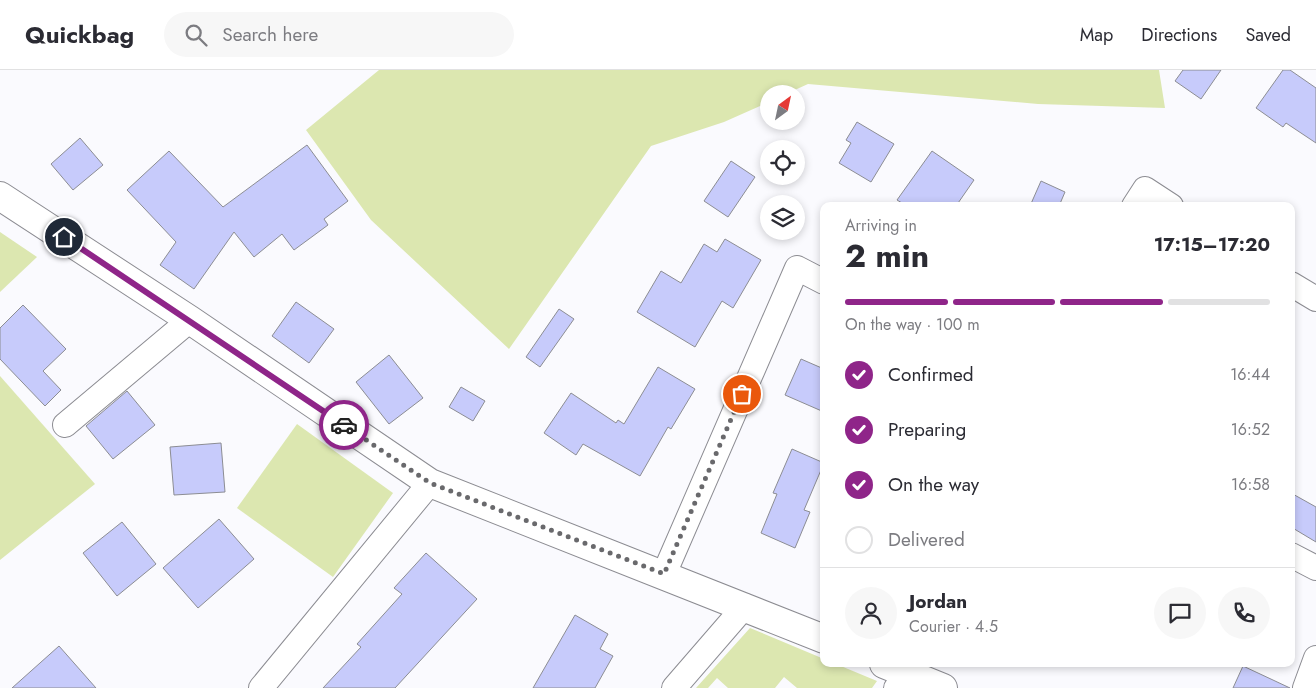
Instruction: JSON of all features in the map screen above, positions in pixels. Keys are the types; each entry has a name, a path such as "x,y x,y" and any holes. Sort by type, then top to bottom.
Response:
{"street":[{"path":"1137,202 1146,189 1165,202"},
{"path":"0,196 190,320 430,483 820,636"},
{"path":"664,574 797,268 820,280"},
{"path":"1295,286 1316,299"},
{"path":"65,424 190,320"},
{"path":"261,688 430,483"},
{"path":"1295,557 1316,568"},
{"path":"674,688 745,606"},
{"path":"1305,688 1316,658"},
{"path":"896,675 943,688"}],"green space":[{"path":"379,70 1159,70 1165,108 1038,104 808,84 760,85 760,106 724,122 651,146 509,349 371,220 306,130"},
{"path":"0,232 37,257 0,292"},
{"path":"0,376 95,484 0,560"},
{"path":"297,424 393,493 333,577 237,508"},
{"path":"750,628 820,657 820,667 843,667 877,681 872,688 797,688 784,677 775,688 728,688 717,678 708,688 696,688"}],"building":[{"path":"1183,70 1221,70 1201,99 1175,81"},
{"path":"1283,70 1290,70 1316,88 1316,143 1286,123 1283,127 1256,108"},
{"path":"857,122 894,144 871,182 839,163 851,143 846,140"},
{"path":"80,138 103,165 73,190 51,164"},
{"path":"307,145 348,201 324,219 328,225 294,250 282,234 254,257 234,232 194,289 160,265 176,242 127,190 169,151 223,207"},
{"path":"932,151 974,180 959,202 900,202 897,200"},
{"path":"731,161 755,177 728,217 704,201"},
{"path":"1041,181 1065,192 1061,202 1032,202"},
{"path":"725,239 761,260 733,308 722,301 695,347 637,312 661,271 681,283 704,244 717,252"},
{"path":"296,302 334,329 309,363 272,336"},
{"path":"23,305 66,349 43,371 61,390 45,406 0,359 0,328"},
{"path":"559,309 574,319 540,367 526,357"},
{"path":"389,355 423,398 389,424 356,382"},
{"path":"801,359 820,367 820,410 785,395"},
{"path":"658,367 695,389 671,429 668,427 640,476 583,444 576,455 544,433 571,393 616,423 618,420 624,424"},
{"path":"461,387 485,401 473,421 449,407"},
{"path":"127,391 155,425 113,459 86,426"},
{"path":"221,443 225,492 174,495 170,447"},
{"path":"792,449 820,461 820,472 804,510 810,512 795,548 761,533 777,494 773,493"},
{"path":"1295,495 1316,507 1316,542 1295,529"},
{"path":"219,519 254,559 198,608 163,568"},
{"path":"122,522 156,564 117,596 83,553"},
{"path":"426,553 477,599 395,688 323,688 361,647 357,644 402,594 394,588"},
{"path":"575,615 608,634 600,649 613,656 595,688 533,688"},
{"path":"59,646 96,688 12,688"},
{"path":"1243,667 1245,667 1290,688 1233,688"}],"way so far":[{"path":"344,425 430,483 664,574 742,394"}],"route":[{"path":"64,237 344,425"}]}
